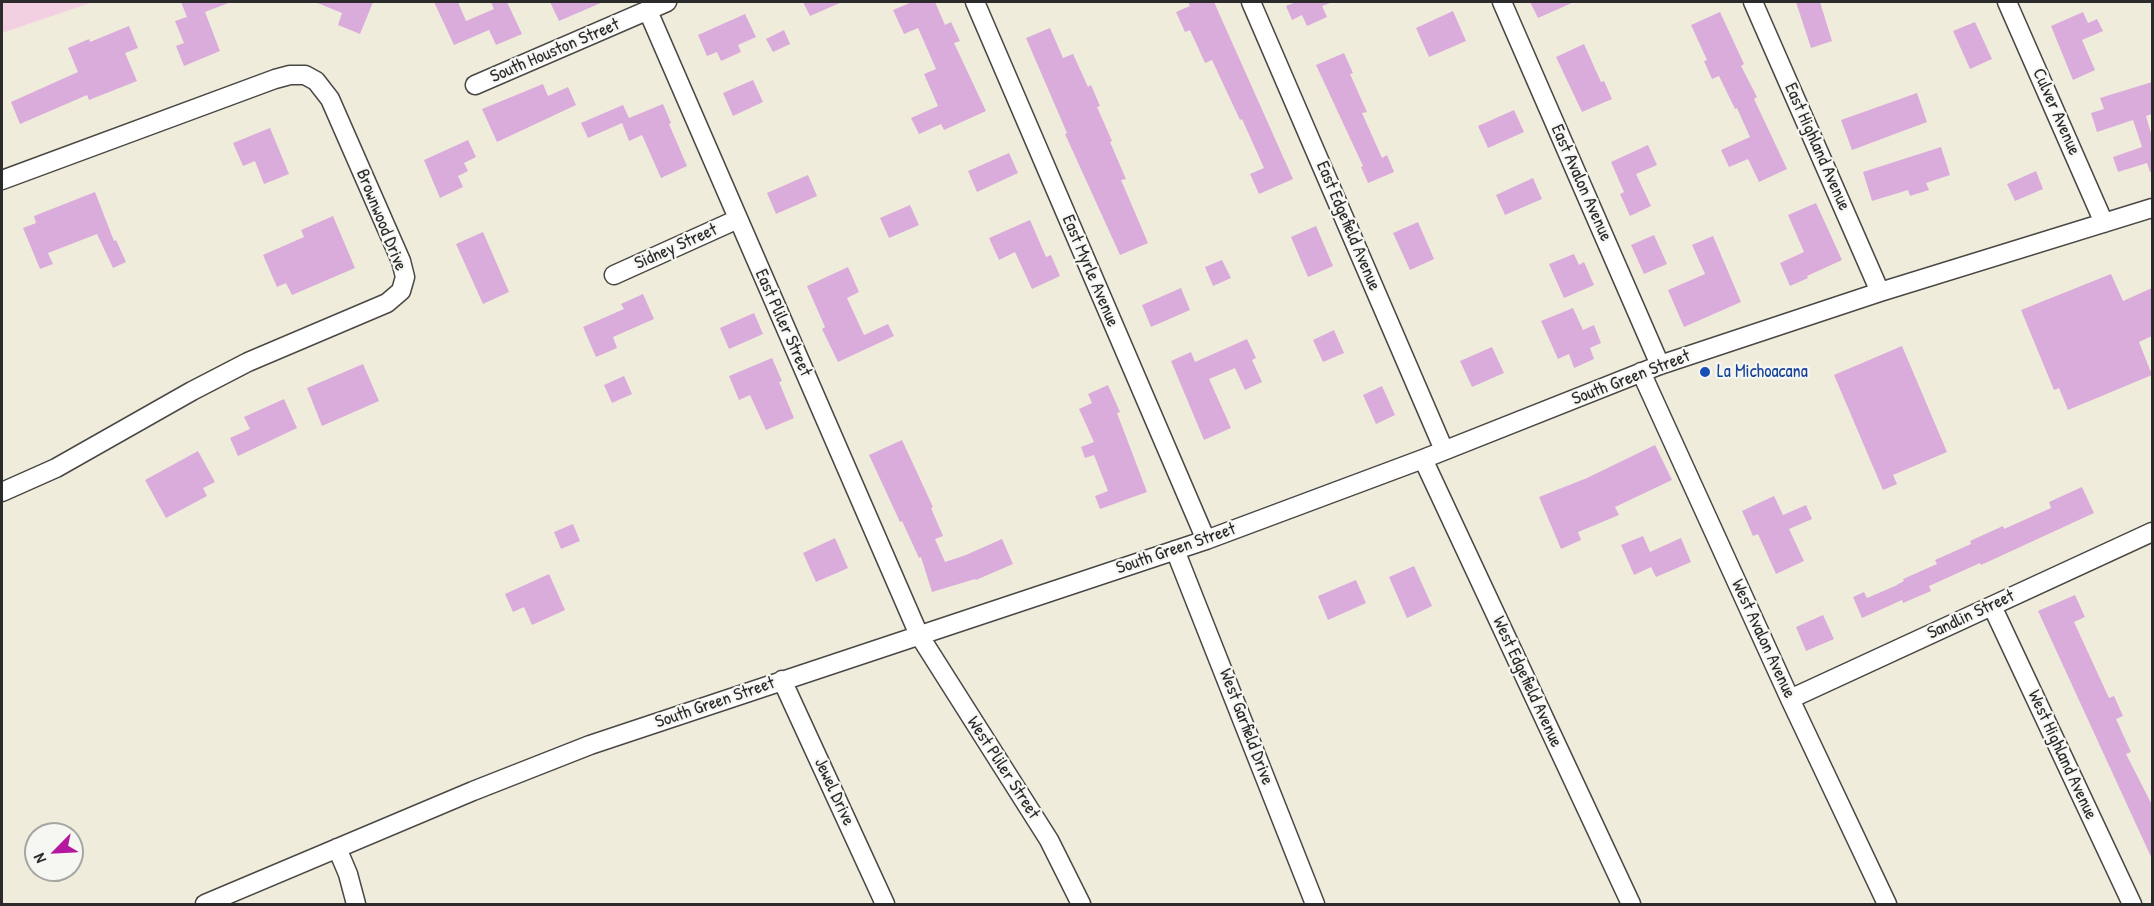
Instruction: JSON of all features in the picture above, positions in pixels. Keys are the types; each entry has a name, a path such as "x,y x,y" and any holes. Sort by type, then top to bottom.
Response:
{"street":[{"name":"South Houston Street","path":"476,85 667,2"},
{"name":"East Myrle Avenue","path":"975,2 1206,540"},
{"name":"East Edgefield Avenue","path":"1251,2 1444,450"},
{"name":"East Avalon Avenue","path":"1502,2 1660,365"},
{"name":"East Highland Avenue","path":"1754,2 1880,292"},
{"name":"Culver Avenue","path":"2007,2 2104,223"},
{"name":"East Pliler Street","path":"648,11 919,635"},
{"name":"Brownwood Drive","path":"2,180 275,79 290,75 305,75 316,81 330,99 401,261 405,277 401,291 393,300 248,362 56,468 2,492"},
{"name":"South Green Street","path":"205,904 557,758 782,680 1206,540 1423,459 1660,365 1880,292 2152,208"},
{"name":"Sidney Street","path":"614,275 738,219"},
{"name":"West Avalon Avenue","path":"1641,372 1790,699 1887,904"},
{"name":"West Edgefield Avenue","path":"1423,459 1631,904"},
{"name":"Sandlin Street","path":"1790,699 2152,532"},
{"name":"West Garfield Drive","path":"1175,550 1315,904"},
{"name":"West Highland Avenue","path":"1992,606 2132,904"},
{"name":"West Pliler Street","path":"919,635 1049,840 1081,904"},
{"name":"Jewel Drive","path":"782,680 885,904"},
{"path":"337,848 348,874 356,904"}],"shaded area":[{"path":"2,2 93,2 2,33"}],"building":[{"path":"181,2 231,2 205,12 220,51 184,66 176,46 184,43 175,21 187,17"},
{"path":"315,2 373,2 360,34 338,25 342,13"},
{"path":"434,2 458,2 466,21 494,9 491,2 507,2 522,34 496,45 489,30 454,45"},
{"path":"550,2 603,2 559,21"},
{"path":"803,2 842,2 810,16"},
{"path":"912,2 935,2 945,25 951,22 960,41 954,43 986,111 944,130 941,124 919,134 911,118 938,106 924,74 936,69 918,28 904,34 893,10"},
{"path":"1188,2 1214,2 1293,179 1259,194 1250,174 1264,168 1242,119 1240,120 1212,60 1205,63 1190,30 1185,32 1176,12 1190,6"},
{"path":"1296,2 1333,2 1322,6 1327,17 1307,26 1302,15 1292,20 1286,6"},
{"path":"1530,2 1574,2 1538,18"},
{"path":"1796,2 1820,2 1832,41 1811,48"},
{"path":"1453,11 1466,41 1429,57 1416,28"},
{"path":"1720,12 1744,64 1741,66 1757,97 1754,99 1787,169 1759,182 1748,159 1729,167 1721,150 1750,137 1719,76 1712,79 1704,61 1707,60 1691,25"},
{"path":"2083,12 2088,23 2097,19 2103,31 2082,40 2095,70 2073,80 2051,26"},
{"path":"745,14 756,37 738,45 741,52 721,61 717,52 707,56 698,35"},
{"path":"1975,22 1992,59 1970,69 1953,31"},
{"path":"129,26 138,48 125,53 137,81 89,100 87,95 20,124 11,102 78,72 68,48 89,39 90,42"},
{"path":"1050,28 1063,58 1073,54 1088,87 1091,85 1100,106 1097,107 1112,141 1110,142 1126,179 1121,180 1148,243 1120,255 1065,134 1067,133 1026,38"},
{"path":"784,30 790,44 773,52 766,39"},
{"path":"1584,44 1601,82 1604,81 1612,99 1582,112 1556,57"},
{"path":"1344,53 1353,73 1350,74 1367,112 1362,113 1382,158 1387,155 1394,172 1368,183 1361,167 1363,166 1316,65"},
{"path":"753,80 763,102 733,116 723,93"},
{"path":"2152,82 2152,114 2146,116 2152,137 2152,171 2150,172 2147,163 2118,172 2113,157 2142,147 2133,120 2097,132 2091,113 2104,109 2100,98"},
{"path":"543,84 548,96 568,87 576,105 497,142 482,109"},
{"path":"1917,93 1927,122 1852,150 1841,120"},
{"path":"663,104 687,166 661,178 642,135 629,141 622,123 588,138 581,123 623,105 629,118"},
{"path":"1514,110 1524,132 1488,148 1478,126"},
{"path":"270,128 289,174 264,184 255,161 243,166 233,143"},
{"path":"468,140 476,157 464,163 468,171 458,176 463,187 440,198 424,160"},
{"path":"1648,145 1657,165 1636,174 1651,206 1630,216 1620,194 1624,192 1611,162"},
{"path":"1941,147 1950,175 1926,183 1929,190 1910,196 1908,190 1872,201 1863,172"},
{"path":"1009,153 1018,173 977,192 968,171"},
{"path":"2036,171 2043,189 2015,201 2007,184"},
{"path":"808,175 817,196 776,214 767,193"},
{"path":"1533,178 1542,199 1505,215 1496,195"},
{"path":"95,192 114,241 116,240 126,262 113,268 97,234 48,253 53,264 40,269 23,228 36,223 34,216"},
{"path":"1816,203 1842,260 1790,286 1780,263 1804,252 1788,215"},
{"path":"910,205 919,225 889,238 880,218"},
{"path":"333,216 355,268 292,295 286,283 277,287 263,255 304,237 301,230"},
{"path":"1030,220 1046,257 1051,255 1060,276 1032,289 1015,252 999,260 989,238"},
{"path":"1418,222 1434,259 1410,270 1393,233"},
{"path":"1316,226 1333,266 1308,277 1291,237"},
{"path":"483,232 509,292 483,304 456,244"},
{"path":"1654,235 1667,264 1644,274 1631,245"},
{"path":"1713,236 1741,302 1684,327 1668,290 1705,274 1692,245"},
{"path":"1574,254 1579,265 1584,262 1594,285 1564,298 1549,264"},
{"path":"1222,260 1231,278 1213,286 1205,267"},
{"path":"848,267 859,292 847,298 864,335 888,324 894,336 838,362 822,329 825,327 807,286"},
{"path":"2111,274 2123,301 2152,288 2152,336 2139,342 2152,375 2068,410 2059,388 2054,390 2021,310"},
{"path":"1181,288 1190,310 1151,327 1142,305"},
{"path":"643,294 654,319 613,337 617,348 596,357 583,327 624,309 621,304"},
{"path":"1573,308 1583,330 1594,325 1601,343 1590,348 1594,359 1574,368 1569,354 1558,359 1541,321"},
{"path":"754,313 763,334 729,349 720,328"},
{"path":"1334,330 1344,353 1323,362 1313,340"},
{"path":"1247,339 1256,358 1252,360 1262,382 1245,390 1235,368 1209,379 1231,428 1204,440 1171,361 1191,352 1195,362"},
{"path":"1902,346 1947,452 1893,475 1897,484 1883,490 1834,375"},
{"path":"1492,347 1504,373 1472,387 1460,361"},
{"path":"772,358 794,418 766,430 750,395 739,400 729,376"},
{"path":"363,364 379,401 322,426 307,388"},
{"path":"624,376 632,394 612,403 604,385"},
{"path":"1108,385 1120,412 1117,413 1147,492 1100,509 1095,496 1108,491 1094,455 1085,458 1081,447 1094,442 1079,409 1092,403 1088,394"},
{"path":"1382,386 1395,415 1376,424 1363,395"},
{"path":"284,399 297,428 238,456 230,438 250,429 244,417"},
{"path":"902,440 933,507 931,508 943,536 935,539 945,562 1002,539 1013,564 976,580 932,592 921,557 919,558 902,521 900,522 869,455"},
{"path":"1655,445 1672,480 1615,507 1619,515 1578,532 1581,540 1561,549 1539,497 1587,478"},
{"path":"198,451 215,482 203,488 207,496 166,518 145,480"},
{"path":"2082,487 2094,513 1981,565 1980,563 1929,586 1931,591 1903,603 1902,600 1862,618 1853,597 1864,592 1867,598 1895,586 1904,581 1903,579 1937,564 1935,560 1971,544 1970,541 2051,508 2049,502"},
{"path":"1774,496 1783,515 1806,505 1812,519 1789,529 1804,561 1776,574 1758,534 1753,536 1742,511"},
{"path":"573,524 580,541 561,549 554,532"},
{"path":"1643,536 1650,552 1681,538 1691,562 1656,577 1651,567 1634,575 1621,545"},
{"path":"835,538 848,568 816,582 803,553"},
{"path":"1414,566 1432,606 1407,618 1389,577"},
{"path":"549,574 565,610 532,625 524,607 513,612 505,594"},
{"path":"1356,580 1366,603 1328,620 1318,596"},
{"path":"2075,595 2085,617 2074,622 2109,698 2114,696 2123,716 2116,719 2131,752 2126,754 2152,805 2152,859 2038,611"},
{"path":"1823,615 1834,639 1806,651 1796,627"}],"place":[{"name":"La Michoacana","path":"1705,372"}]}
